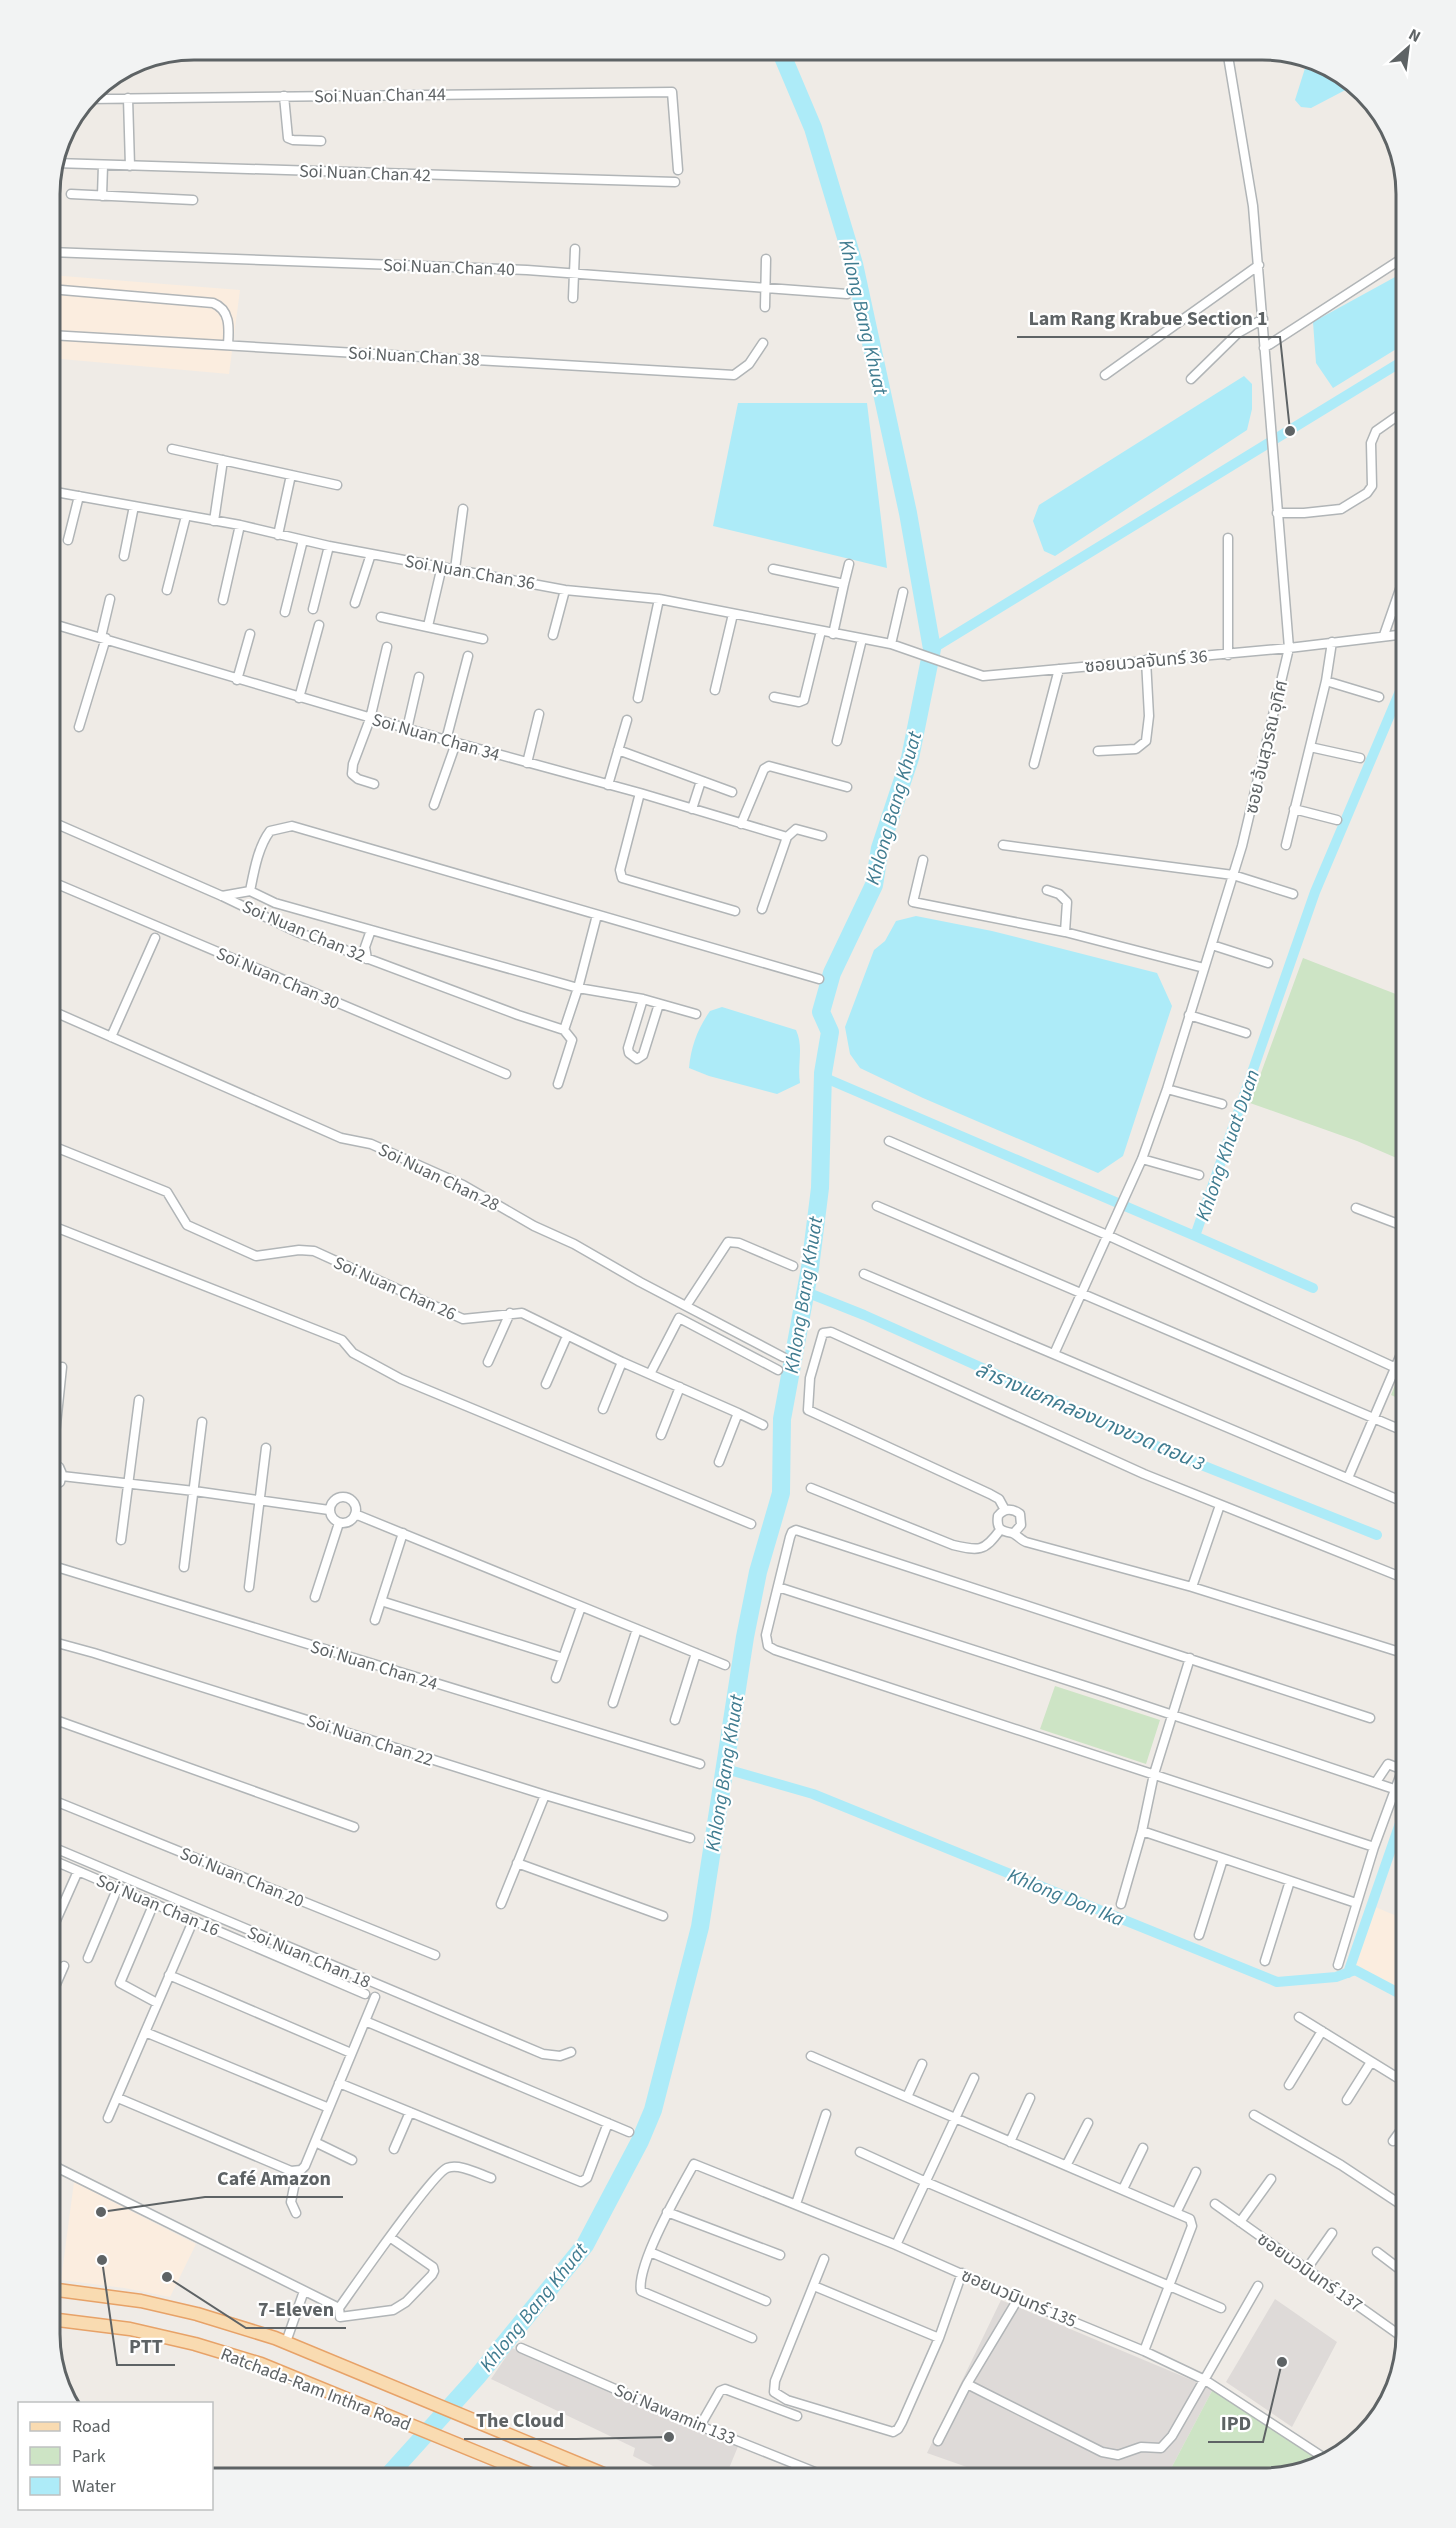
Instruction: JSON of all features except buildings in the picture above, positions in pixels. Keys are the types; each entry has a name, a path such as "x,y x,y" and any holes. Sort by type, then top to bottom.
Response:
{"main road":[{"name":"Ratchada-Ram Inthra Road","path":"60,2290 152,2304 196,2314 286,2342 589,2468"},
{"name":"Ratchada-Ram Inthra Road","path":"60,2320 130,2329 195,2344 261,2364 515,2468"}],"street":[{"name":"ซอย อ้นสุวรณ อุทิศ","path":"1054,1354 1142,1159 1167,1089 1242,846 1289,648 1253,206 1229,60"},
{"name":"Soi Nuan Chan 44","path":"99,99 672,92 678,170"},
{"path":"284,96 288,138 321,141"},
{"path":"128,98 130,166"},
{"name":"Soi Nuan Chan 42","path":"64,163 675,182"},
{"path":"102,196 103,165"},
{"path":"71,194 193,200"},
{"path":"573,298 575,249"},
{"name":"Soi Nuan Chan 40","path":"60,252 574,273 847,294"},
{"path":"765,307 766,259"},
{"path":"1264,348 1396,263"},
{"path":"1105,375 1259,265"},
{"path":"60,290 213,303 222,307 226,314 228,345"},
{"path":"1191,379 1238,333 1263,319"},
{"name":"Soi Nuan Chan 38","path":"60,336 734,375 749,364 763,343"},
{"path":"1277,513 1341,509 1367,493 1372,486 1371,443 1376,431 1396,417"},
{"path":"172,449 337,485"},
{"path":"214,521 223,460"},
{"path":"278,534 291,475"},
{"name":"Soi Nuan Chan 36","path":"60,493 240,525 329,546 565,590 659,599 891,644"},
{"path":"68,540 79,496"},
{"path":"124,556 134,506"},
{"path":"455,569 462,509"},
{"path":"167,590 186,516"},
{"path":"223,600 240,525"},
{"path":"1228,538 1228,654"},
{"path":"285,612 303,540"},
{"path":"313,609 329,546"},
{"path":"355,603 371,554"},
{"path":"833,634 849,564"},
{"path":"428,626 442,566"},
{"path":"773,569 844,584"},
{"path":"554,635 565,590"},
{"path":"891,644 903,592"},
{"path":"79,727 103,638 110,599"},
{"path":"638,698 659,599"},
{"path":"1384,635 1396,602"},
{"path":"715,690 733,614"},
{"path":"381,617 483,639"},
{"path":"299,698 319,625"},
{"name":"Soi Nuan Chan 34","path":"60,626 237,680 640,793 787,837 796,829 822,836"},
{"path":"774,697 799,702 804,700 821,631"},
{"path":"237,680 250,634"},
{"name":"ซอยนวลจันทร์ 36","path":"891,644 992,677 1146,660 1289,648 1396,634"},
{"path":"837,741 862,639"},
{"path":"1286,845 1326,681 1332,642"},
{"path":"374,784 358,779 352,774 352,764 370,718 387,647"},
{"path":"446,740 468,656"},
{"path":"1098,751 1136,749 1146,741 1149,716 1146,660"},
{"path":"1034,764 1059,669"},
{"path":"407,729 419,677"},
{"path":"1326,681 1379,697"},
{"path":"527,763 539,714"},
{"path":"608,785 627,720"},
{"path":"434,805 456,743"},
{"path":"1310,747 1360,758"},
{"path":"618,750 732,792"},
{"path":"741,824 764,768 769,766 847,787"},
{"path":"692,809 701,781"},
{"path":"640,793 620,870 622,878 735,911"},
{"path":"1294,809 1337,820"},
{"name":"Soi Nuan Chan 32","path":"60,825 222,896 297,932 564,1030"},
{"path":"250,891 256,863 267,835 270,831 292,826 819,979"},
{"path":"762,909 787,837"},
{"path":"1003,845 1233,875 1293,894"},
{"path":"922,860 913,902 1065,932 1204,968"},
{"name":"Soi Nuan Chan 30","path":"60,885 506,1074"},
{"path":"1047,890 1059,894 1067,902 1065,932"},
{"path":"222,896 250,891 275,903 578,988 643,999 696,1014"},
{"path":"558,1084 572,1040 564,1030 578,988 597,915"},
{"path":"367,958 365,946 371,930"},
{"path":"111,1037 155,938"},
{"path":"1212,945 1268,963"},
{"path":"643,999 628,1048 629,1053 637,1059 643,1055 659,1004"},
{"name":"Soi Nuan Chan 28","path":"60,1014 341,1138 371,1144 441,1175 783,1357"},
{"path":"1190,1015 1246,1033"},
{"path":"1167,1089 1222,1104"},
{"path":"889,1141 1107,1236 1396,1368 1348,1478"},
{"name":"Soi Nuan Chan 26","path":"60,1149 167,1192 187,1225 256,1257 299,1250 314,1251 463,1319 522,1313 622,1362 763,1425"},
{"path":"1142,1159 1199,1175"},
{"path":"877,1206 1396,1428"},
{"path":"1356,1208 1396,1223"},
{"path":"60,1229 342,1340 353,1353 401,1379 751,1524"},
{"path":"686,1306 728,1242 739,1243 793,1266"},
{"path":"864,1274 1396,1498"},
{"path":"488,1362 510,1313"},
{"path":"650,1374 679,1318 778,1370"},
{"path":"1005,1510 999,1499 990,1494 808,1410 810,1378 823,1333 831,1332 1144,1474 1396,1575"},
{"path":"546,1384 567,1336"},
{"path":"603,1409 622,1362"},
{"path":"60,1391 63,1367"},
{"path":"661,1435 680,1387"},
{"path":"122,1540 139,1400"},
{"path":"720,1462 738,1413"},
{"path":"184,1567 202,1422"},
{"path":"249,1587 266,1448"},
{"path":"60,1470 62,1476 60,1480"},
{"path":"62,1476 329,1510"},
{"path":"811,1488 953,1545 969,1549 980,1550 988,1545 1000,1530"},
{"path":"329,1510 336,1498 345,1497 353,1501 356,1514"},
{"path":"1192,1587 1220,1505"},
{"path":"1014,1533 1022,1525 1020,1515 1010,1509 1005,1510 998,1516 1000,1530 1004,1533 1014,1533 1026,1542 1192,1587 1396,1651"},
{"path":"329,1510 332,1518 339,1523 349,1522 356,1514"},
{"path":"356,1514 725,1665"},
{"path":"315,1597 339,1523"},
{"path":"1370,1718 796,1530 790,1537 766,1635 768,1646 775,1650 1374,1847"},
{"path":"375,1620 403,1533"},
{"name":"Soi Nuan Chan 24","path":"60,1568 700,1764"},
{"path":"778,1587 1394,1789"},
{"path":"381,1601 563,1658"},
{"path":"556,1678 581,1606"},
{"path":"613,1703 637,1629"},
{"name":"Soi Nuan Chan 22","path":"60,1644 690,1838"},
{"path":"675,1720 696,1653"},
{"path":"1121,1904 1142,1831 1154,1774 1191,1658"},
{"path":"60,1722 354,1827"},
{"path":"1376,1782 1388,1764 1396,1767"},
{"path":"1338,1965 1374,1847 1396,1785"},
{"path":"501,1904 545,1795"},
{"name":"Soi Nuan Chan 20","path":"60,1803 435,1955"},
{"path":"1142,1831 1356,1903"},
{"name":"Soi Nuan Chan 18","path":"60,1849 264,1938 543,2054 560,2056 571,2052"},
{"path":"1198,1935 1223,1859"},
{"name":"Soi Nuan Chan 16","path":"60,1863 365,1994"},
{"path":"517,1863 663,1916"},
{"path":"60,1912 78,1871"},
{"path":"1265,1961 1290,1881"},
{"path":"87,1958 118,1887"},
{"path":"154,1903 120,1983 157,2003"},
{"path":"108,2118 193,1921"},
{"path":"260,1949 264,1938"},
{"path":"60,1975 64,1966"},
{"path":"169,1975 351,2053"},
{"path":"296,2213 291,2202 297,2172 305,2166 375,1997"},
{"path":"1299,2017 1396,2077"},
{"path":"365,2020 629,2132"},
{"path":"1288,2085 1322,2031"},
{"path":"144,2032 329,2108"},
{"path":"810,2056 1010,2142 1067,2164 1190,2219 1192,2226 1144,2351"},
{"path":"1347,2100 1371,2062"},
{"path":"907,2097 922,2064"},
{"path":"896,2245 974,2078"},
{"path":"339,2083 580,2182 587,2178 608,2124"},
{"path":"118,2098 297,2172"},
{"path":"1010,2142 1030,2098"},
{"path":"394,2149 410,2112"},
{"path":"796,2204 826,2114"},
{"path":"1254,2115 1396,2201"},
{"path":"1067,2164 1088,2123"},
{"path":"1393,2141 1396,2137"},
{"path":"315,2142 352,2160"},
{"path":"1123,2189 1143,2148"},
{"path":"860,2152 1221,2308"},
{"name":"ซอยนวมินทร์ 135","path":"667,2212 694,2164 896,2245 1144,2351 1205,2380 1319,2455"},
{"path":"391,2238 433,2267 432,2275 406,2302 393,2310 344,2318 338,2315 339,2308 440,2172 449,2167 457,2167 491,2178"},
{"path":"60,2169 339,2308"},
{"path":"1176,2213 1196,2172"},
{"path":"1240,2222 1271,2179"},
{"name":"ซอยนวมินทร์ 137","path":"1215,2204 1396,2333"},
{"path":"752,2338 644,2294 641,2291 641,2282 650,2252 667,2212 780,2255"},
{"path":"1306,2270 1332,2233"},
{"path":"650,2252 766,2301"},
{"path":"1377,2252 1396,2266"},
{"path":"824,2259 773,2387 774,2392 787,2400 888,2432 896,2431 902,2422 939,2338 962,2274"},
{"path":"814,2286 939,2338"},
{"path":"967,2384 1112,2455 1134,2449 1155,2449 1166,2445 1258,2286"},
{"path":"286,2342 304,2291"},
{"path":"938,2441 967,2384 1018,2299"},
{"name":"Soi Nawamin 133","path":"520,2348 700,2426 805,2468"},
{"path":"700,2426 720,2391 725,2389 797,2416"}],"shaded area":[{"path":"60,276 240,290 229,374 60,359"},
{"path":"1373,1906 1396,1916 1396,1988 1352,1968"},
{"path":"74,2182 196,2244 170,2297 124,2288 61,2280"},
{"path":"1275,2299 1337,2342 1292,2427 1226,2382"},
{"path":"1001,2300 1213,2389 1171,2468 970,2468 927,2453"},
{"path":"512,2348 739,2444 729,2468 657,2468 633,2456 635,2448 491,2379"}],"green space":[{"path":"1303,958 1396,994 1396,1158 1357,1141 1250,1103"},
{"path":"1396,1383 1396,1397 1391,1395"},
{"path":"1055,1686 1160,1720 1146,1764 1040,1729"},
{"path":"1213,2389 1314,2457 1271,2468 1171,2468"}],"water":[{"path":"1305,67 1346,90 1311,108 1301,107 1295,100"},
{"path":"1396,276 1396,349 1333,388 1316,363 1313,322"},
{"path":"1244,376 1252,384 1252,409 1247,430 1055,556 1044,551 1033,521 1039,505"},
{"path":"738,403 867,403 887,568 713,526"},
{"path":"916,916 992,931 1157,973 1172,1006 1123,1156 1098,1173 923,1098 860,1068 850,1054 845,1027 874,950 885,941 896,921"},
{"path":"722,1007 796,1030 800,1043 800,1083 777,1094 709,1076 689,1068 693,1045 702,1024 710,1011"}],"waterway":[{"name":"ลำรางแยกคลองบางขวด ตอน 3","path":"395,2468 477,2377 585,2245 640,2141 653,2110 700,1927 745,1637 758,1572 781,1493 782,1419 810,1268 820,1188 823,1073 830,1032 821,1012 832,973 874,885 880,848 910,758 932,649 908,513 854,264 813,128 784,60"},
{"path":"932,649 1396,365"},
{"name":"Khlong Khuat Duan","path":"823,1077 1195,1236 1315,892 1396,701"},
{"path":"1195,1236 1313,1288"},
{"name":"ลำรางแยกคลองบางขวด ตอน 3","path":"806,1292 864,1315 1179,1456 1377,1535"},
{"name":"Khlong Don Ika","path":"726,1769 813,1794 1277,1982 1336,1977 1355,1970 1396,1992"},
{"path":"1348,1973 1396,1835"}],"place":[{"name":"Lam Rang Krabue Section 1","path":"1290,431"},
{"name":"Café Amazon","path":"101,2212"},
{"name":"PTT","path":"102,2260"},
{"name":"7-Eleven","path":"167,2277"},
{"name":"IPD","path":"1282,2362"},
{"name":"The Cloud","path":"669,2437"}],"water label":[{"name":"Khlong Bang Khuat","path":"864,317"},
{"name":"Khlong Bang Khuat","path":"893,808"},
{"name":"Khlong Bang Khuat","path":"803,1295"},
{"name":"Khlong Bang Khuat","path":"724,1773"},
{"name":"Khlong Bang Khuat","path":"533,2307"}]}
